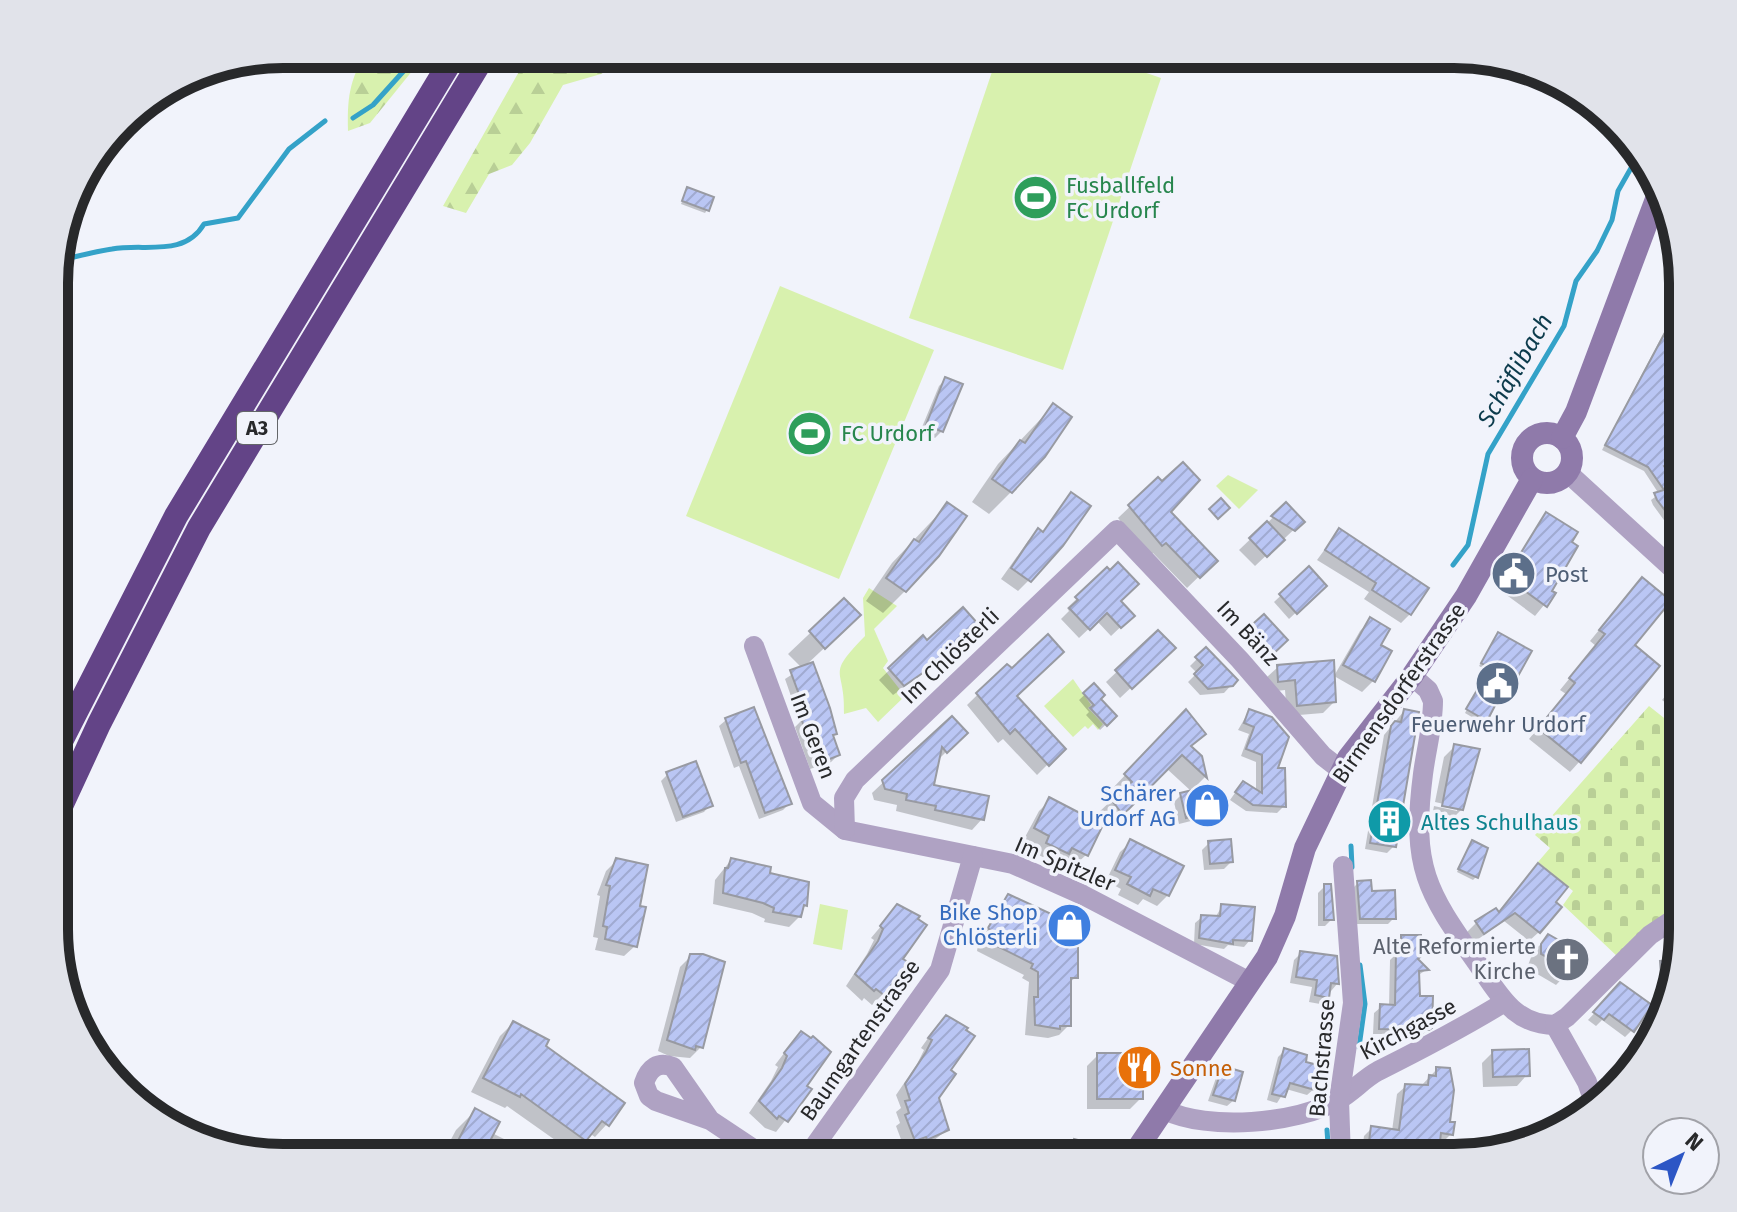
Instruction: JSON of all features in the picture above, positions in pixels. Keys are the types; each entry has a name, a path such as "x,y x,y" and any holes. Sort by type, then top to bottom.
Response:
{"highway":[{"name":"A3","path":"68,728 176,516 447,68"},
{"name":"A3","path":"68,791 199,528 477,68"}],"main road":[{"path":"1562,438 1576,412 1654,204"},
{"path":"1538,434 1555,434 1562,438 1572,456 1568,473 1550,484 1532,479 1522,464 1525,445 1538,434"},
{"name":"Birmensdorferstrasse","path":"1141,1144 1275,940 1305,848 1341,770 1412,676 1466,596 1532,479"}],"street":[{"path":"1568,473 1669,565"},
{"name":"Im Bänz","path":"1117,530 1251,671 1323,756 1341,770"},
{"name":"Im Chlösterli","path":"845,830 844,798 855,780 1117,530"},
{"name":"Im Geren","path":"754,646 812,803 845,830"},
{"path":"1412,676 1428,690 1433,701 1419,806 1423,871 1450,927 1503,1003 1529,1018 1555,1025 1591,1094"},
{"name":"Im Spitzler","path":"845,830 1013,864 1083,895 1250,982"},
{"name":"Baumgartenstrasse","path":"816,1144 940,970 973,856"},
{"name":"Bachstrasse","path":"1341,1144 1339,1100 1353,1003 1343,866"},
{"path":"1555,1025 1567,1017 1650,935 1669,922"},
{"name":"Kirchgasse","path":"1165,1110 1191,1121 1266,1120 1303,1114 1339,1100 1366,1078 1503,1003"},
{"path":"710,1120 746,1144"}],"green space":[{"path":"358,68 415,68 370,123 348,131 350,91"},
{"path":"521,68 611,68 563,85 530,143 512,165 489,174 466,213 443,206"},
{"name":"Fusballfeld FC Urdorf","path":"993,68 1132,68 1161,78 1063,370 909,318"},
{"name":"FC Urdorf","path":"780,286 934,350 839,579 686,516"},
{"path":"1228,475 1258,490 1239,509 1216,486"},
{"path":"869,588 897,606 874,629 888,661 883,668 905,696 878,722 866,708 844,714 840,673 845,659 865,636 863,598"},
{"path":"1073,679 1091,705 1088,708 1103,724 1098,730 1093,724 1088,729 1085,726 1073,737 1044,706"},
{"path":"1649,706 1669,722 1669,910 1619,958 1563,905 1573,891 1538,862 1550,848 1535,835"},
{"path":"820,904 848,910 842,950 813,944"}],"building":[{"path":"687,187 714,197 709,211 682,201"},
{"path":"1669,325 1669,463 1664,466 1669,473 1669,516 1654,493 1664,490 1648,467 1605,445"},
{"path":"945,377 963,384 943,432 926,425"},
{"path":"1053,403 1072,417 1045,457 1012,493 992,479 1020,440 1025,443"},
{"path":"1183,462 1200,480 1171,512 1218,561 1200,578 1166,543 1162,546 1128,505 1158,477 1162,481"},
{"path":"1071,492 1091,506 1063,546 1031,582 1011,568 1038,528 1043,532"},
{"path":"1221,498 1230,508 1218,519 1209,509"},
{"path":"947,502 967,516 939,556 906,592 886,578 914,539 919,542"},
{"path":"1286,502 1305,522 1295,531 1271,516"},
{"path":"1546,512 1578,532 1572,542 1578,546 1552,591 1556,593 1547,607 1506,577"},
{"path":"1267,521 1285,540 1267,557 1249,538"},
{"path":"1339,528 1429,588 1411,615 1372,590 1376,583 1325,550"},
{"path":"1118,562 1139,584 1121,601 1135,616 1121,628 1107,613 1090,630 1069,608 1078,600 1075,597 1107,567 1110,570"},
{"path":"1309,566 1327,586 1297,614 1279,594"},
{"path":"1642,577 1669,599 1669,603 1635,645 1660,666 1581,763 1538,728 1575,683 1569,678 1605,634 1599,630"},
{"path":"844,598 861,615 825,649 809,631"},
{"path":"963,607 979,625 944,658 904,686 888,668 923,635 927,640"},
{"path":"1264,614 1288,640 1271,656 1246,630"},
{"path":"1370,617 1390,629 1381,645 1392,651 1375,682 1343,665"},
{"path":"1158,630 1176,648 1132,689 1115,670"},
{"name":"Feuerwehr Urdorf","path":"1498,632 1532,651 1504,701 1499,698 1487,721 1466,709 1490,668 1481,663"},
{"path":"1048,634 1064,652 1017,696 1066,749 1049,766 1015,729 1010,734 976,693 1007,664 1012,668"},
{"path":"1206,647 1238,680 1233,686 1208,689 1194,674 1203,665 1195,657"},
{"path":"1334,660 1336,702 1297,706 1295,680 1278,682 1277,665"},
{"path":"813,662 830,708 837,734 833,735 840,755 817,764 801,718 807,716 790,670"},
{"path":"1094,683 1105,695 1101,699 1117,716 1107,726 1090,708 1094,705 1083,693"},
{"path":"754,707 792,804 765,813 746,761 741,763 725,718"},
{"path":"1186,709 1206,734 1191,746 1202,756 1207,778 1182,755 1123,815 1110,798 1132,782 1124,774"},
{"path":"1249,709 1272,717 1289,737 1278,768 1285,768 1286,807 1253,805 1235,792 1243,781 1262,793 1262,755 1246,749 1254,727 1244,723"},
{"path":"1404,709 1419,712 1396,847 1370,843 1391,726 1395,721 1401,722"},
{"path":"952,716 968,733 947,753 942,747 934,785 989,796 984,820 935,810 936,806 906,800 907,794 885,789 882,780"},
{"path":"1454,744 1480,749 1463,810 1442,806"},
{"path":"696,761 713,806 683,817 666,772"},
{"path":"1209,786 1214,807 1212,812 1186,818 1180,793"},
{"path":"1049,797 1103,825 1088,856 1072,848 1069,854 1046,843 1049,836 1034,828"},
{"path":"1130,839 1184,866 1169,896 1153,889 1150,896 1127,884 1131,877 1115,870"},
{"path":"1231,839 1233,862 1210,864 1208,841"},
{"path":"1472,840 1488,848 1478,878 1458,869"},
{"path":"616,858 648,865 640,906 646,907 637,947 605,939 607,927 603,926 610,886 606,885"},
{"path":"731,858 771,867 770,873 809,882 807,906 804,905 801,917 773,912 774,908 763,903 723,893 725,868 728,868"},
{"path":"1538,863 1568,887 1556,902 1562,907 1540,933 1515,913 1484,934 1475,921 1496,908 1499,912"},
{"path":"1371,880 1372,891 1395,890 1396,919 1360,919 1357,881"},
{"path":"1324,884 1331,884 1334,920 1324,920"},
{"path":"1008,894 1075,925 1069,942 1078,946 1078,978 1071,978 1071,1026 1060,1026 1060,1029 1035,1025 1034,997 1038,997 1038,972 1031,968 1033,964 985,940 990,930 988,928"},
{"path":"897,904 920,916 918,919 927,925 903,959 908,962 884,995 876,989 874,991 855,974 878,941 883,929 880,926"},
{"path":"1221,904 1255,907 1252,941 1233,940 1233,944 1199,938 1201,915 1220,916"},
{"name":"Alte Reformierte Kirche","path":"1548,934 1581,953 1572,971 1541,954 1541,944"},
{"path":"1401,935 1421,935 1422,955 1418,959 1429,970 1419,971 1420,996 1433,996 1432,1028 1429,1030 1379,1029 1380,1004 1395,1005 1396,952 1401,952"},
{"path":"1300,951 1337,956 1339,984 1331,983 1329,998 1315,995 1317,980 1296,977"},
{"path":"690,954 703,954 725,962 703,1048 696,1046 695,1050 667,1040"},
{"path":"1660,961 1666,961 1664,974 1661,974"},
{"path":"1620,982 1652,1005 1634,1032 1609,1014 1604,1020 1593,1012"},
{"path":"946,1015 975,1036 951,1070 956,1074 939,1098 949,1130 927,1140 926,1137 915,1141 905,1115 909,1113 905,1101 910,1100 905,1084 932,1040 928,1038"},
{"path":"513,1021 549,1040 546,1046 625,1103 609,1126 602,1121 586,1141 521,1094 520,1097 483,1078"},
{"path":"801,1031 811,1038 813,1036 831,1052 807,1086 812,1089 788,1122 779,1116 777,1119 759,1101 782,1068 787,1056 784,1053"},
{"path":"1284,1048 1307,1055 1306,1062 1322,1066 1315,1090 1290,1083 1285,1097 1272,1094"},
{"path":"1529,1049 1530,1076 1493,1077 1492,1050"},
{"path":"1097,1053 1143,1053 1143,1099 1097,1099"},
{"path":"1223,1066 1243,1072 1235,1101 1213,1095"},
{"path":"1436,1067 1450,1068 1454,1090 1450,1122 1455,1122 1453,1135 1441,1133 1440,1144 1369,1144 1371,1126 1399,1130 1405,1084 1428,1085 1429,1075 1436,1076"},
{"path":"475,1108 500,1122 488,1144 456,1144"},
{"path":"1074,1139 1093,1144 1072,1144"}],"waterway":[{"path":"353,118 373,105 406,68"},
{"path":"70,258 112,249 175,245 196,235 204,224 238,218 289,149 325,121"},
{"name":"Schäflibach","path":"1453,565 1468,545 1488,454 1564,326 1576,281 1597,251 1612,220 1618,191 1633,165"},
{"name":"Schäflibach","path":"1351,846 1352,867"},
{"name":"Schäflibach","path":"1359,1047 1365,1004 1360,965"},
{"name":"Schäflibach","path":"1327,1130 1328,1144"}],"place":[{"name":"Fusballfeld FC Urdorf","path":"1035,198"},
{"name":"FC Urdorf","path":"810,433"},
{"name":"Post","path":"1514,574"},
{"name":"Feuerwehr Urdorf","path":"1498,683"},
{"name":"Schärer Urdorf AG","path":"1207,806"},
{"name":"Altes Schulhaus","path":"1390,822"},
{"name":"Bike Shop Chlösterli","path":"1069,925"},
{"name":"Alte Reformierte Kirche","path":"1567,959"},
{"name":"Sonne","path":"1139,1068"}]}
